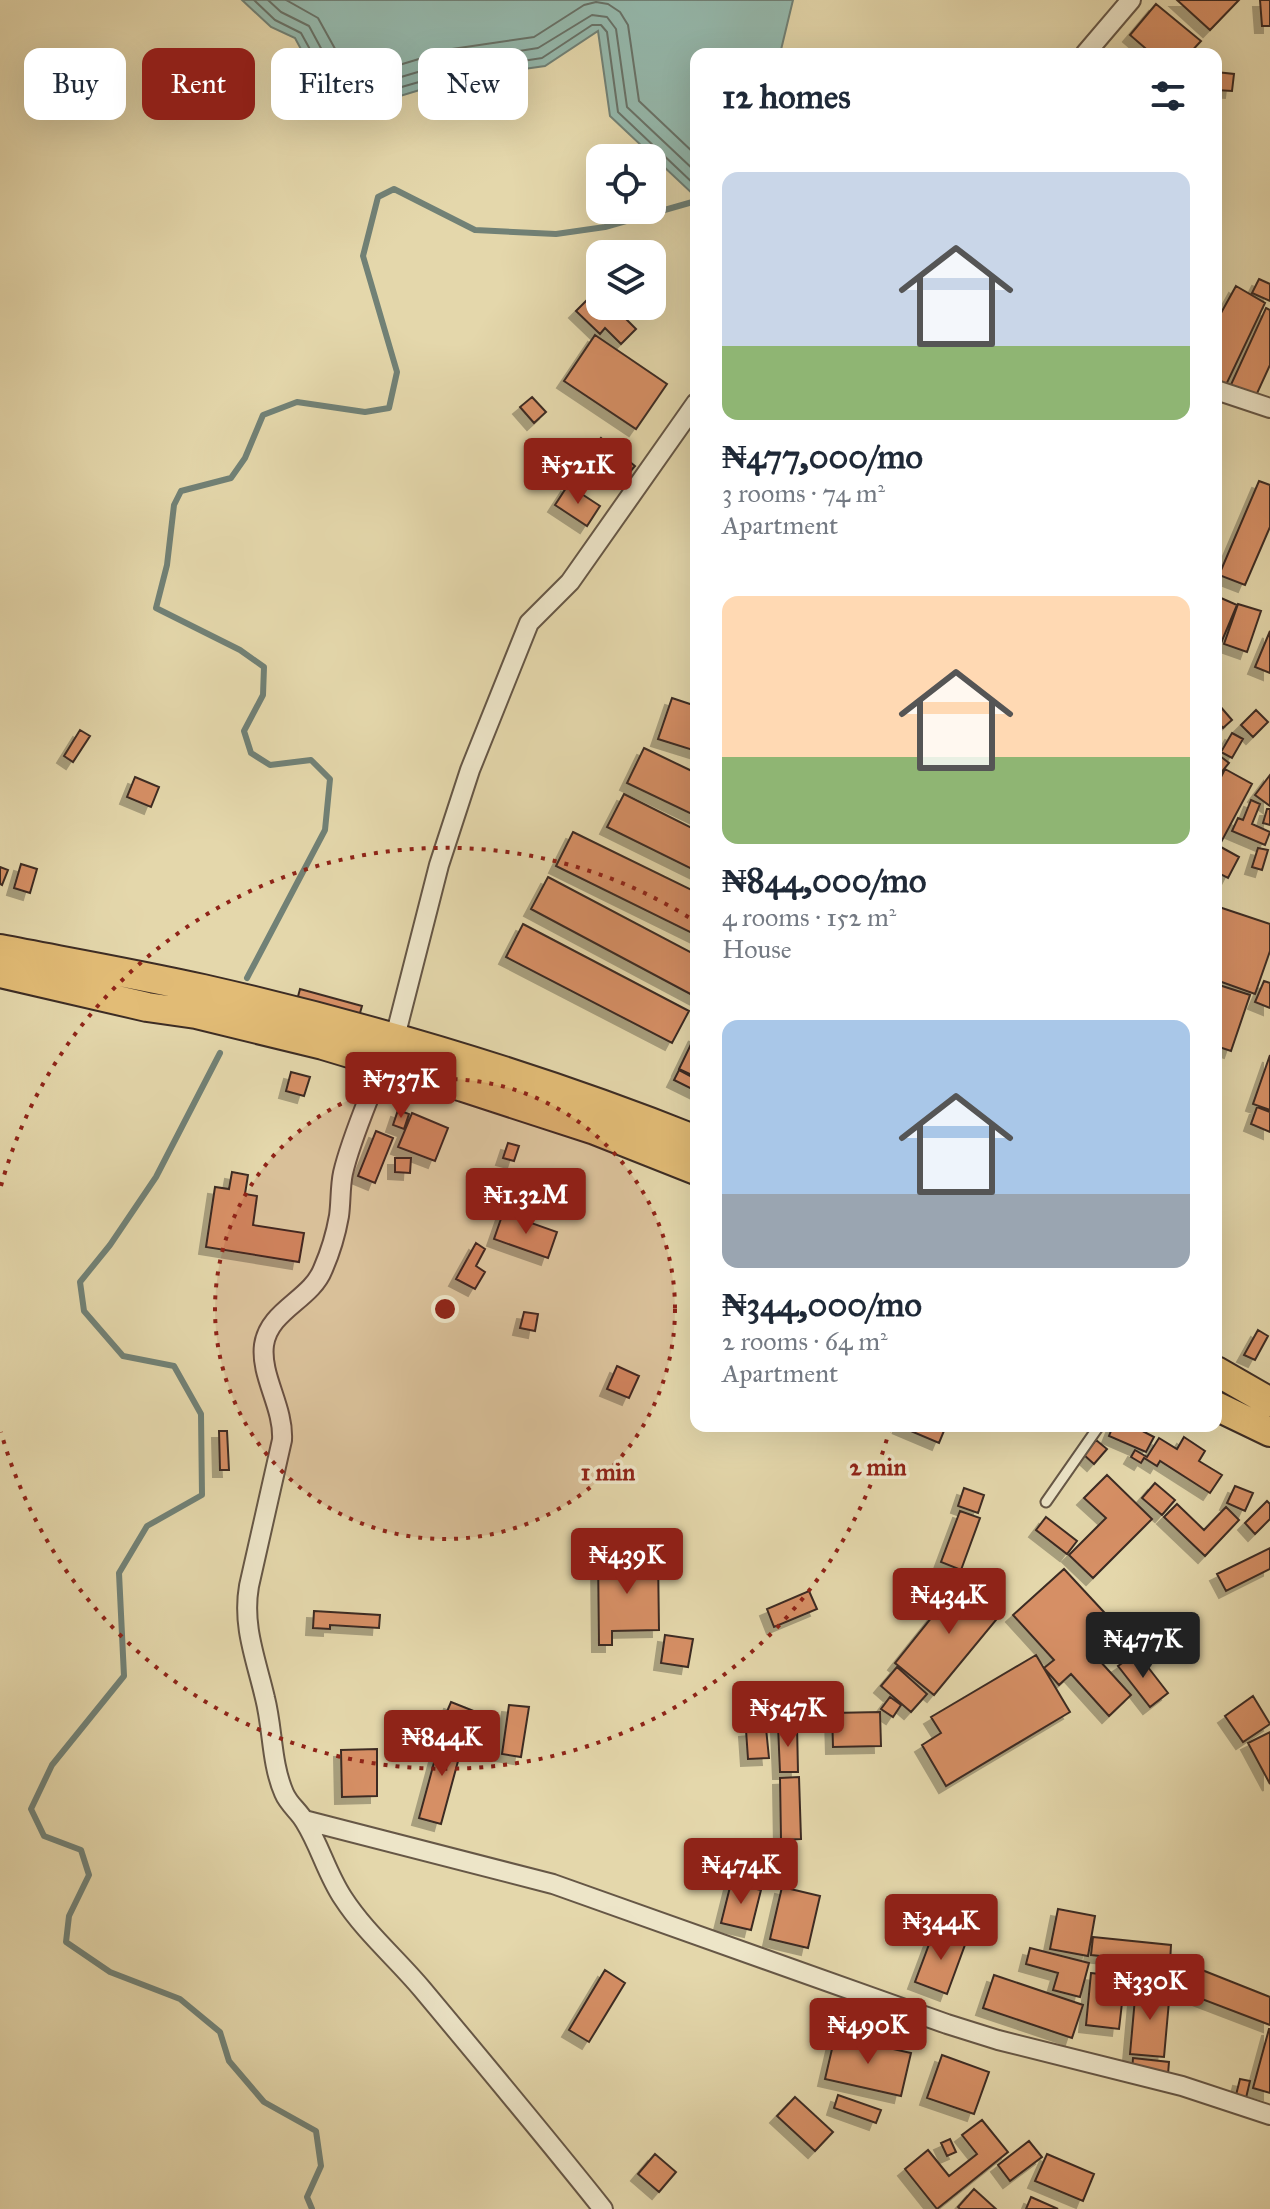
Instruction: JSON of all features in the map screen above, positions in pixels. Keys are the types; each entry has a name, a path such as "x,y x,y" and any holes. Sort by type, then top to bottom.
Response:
{"main road":[{"path":"0,949 200,989 388,1052 690,1168"},
{"path":"0,973 147,1007 196,1014 323,1045 388,1052 507,1072 613,1107 690,1138"},
{"path":"1222,1374 1270,1402"},
{"path":"1222,1409 1270,1432"}],"street":[{"path":"1090,48 1131,0"},
{"path":"1222,392 1270,408"},
{"path":"603,2209 402,1965 374,1938 343,1899 325,1868 304,1820 288,1803 282,1790 245,1608 282,1440 283,1423 265,1364 264,1342 273,1322 311,1287 324,1267 338,1219 343,1172 388,1052 439,865 470,770 529,623 570,582 690,412"},
{"path":"304,1820 553,1884 947,2024 998,2040 1182,2086 1270,2115"}],"lane":[{"path":"1046,1502 1095,1432"}],"water":[{"path":"242,0 793,0 781,48 690,48 690,191 666,169 666,144 640,144 610,116 598,31 545,66 528,68 528,48 418,48 418,91 402,95 402,48 300,48 295,38 271,27"}],"building":[{"path":"1177,0 1239,0 1210,30"},
{"path":"1260,0 1270,0 1270,26 1262,26"},
{"path":"1156,4 1201,41 1195,48 1145,48 1130,35"},
{"path":"1222,73 1234,74 1232,91 1222,90"},
{"path":"1259,279 1270,284 1270,301 1252,293"},
{"path":"1236,286 1265,303 1224,389 1222,388 1222,311"},
{"path":"586,301 586,320 627,320 636,329 621,344 605,328 600,334 576,311"},
{"path":"1266,308 1270,310 1270,365 1254,400 1229,389"},
{"path":"595,335 667,384 636,429 564,381"},
{"path":"532,397 546,412 534,423 520,407"},
{"path":"601,438 635,466 621,482 587,454"},
{"path":"1259,481 1270,485 1270,527 1245,585 1222,576 1222,568"},
{"path":"568,485 600,506 587,526 555,505"},
{"path":"1222,598 1237,605 1222,641"},
{"path":"1238,604 1261,611 1247,652 1224,644"},
{"path":"1270,631 1270,673 1255,667"},
{"path":"672,698 690,704 690,749 658,739"},
{"path":"1222,708 1232,720 1222,727"},
{"path":"1256,710 1268,722 1253,737 1241,725"},
{"path":"80,730 90,736 73,762 64,756"},
{"path":"1232,733 1243,739 1232,758 1222,750"},
{"path":"644,748 690,770 690,813 627,783"},
{"path":"1222,758 1229,763 1222,772"},
{"path":"1225,769 1252,784 1222,840 1222,775"},
{"path":"1270,775 1270,806 1255,795"},
{"path":"135,777 159,787 151,807 127,797"},
{"path":"624,794 690,827 690,868 607,827"},
{"path":"1251,800 1260,804 1252,824 1270,832 1265,845 1232,831 1238,818 1243,820"},
{"path":"1267,809 1270,809 1270,825 1263,823"},
{"path":"573,832 690,889 690,932 556,866"},
{"path":"1222,848 1239,857 1228,878 1222,875"},
{"path":"1258,848 1268,850 1262,870 1252,867"},
{"path":"21,864 37,869 30,893 14,888"},
{"path":"0,867 8,870 2,885 0,884"},
{"path":"548,877 690,952 690,994 531,909"},
{"path":"1222,908 1270,924 1270,951 1255,994 1222,982"},
{"path":"523,924 689,1011 672,1043 506,957"},
{"path":"1264,981 1270,983 1270,1008 1255,1002"},
{"path":"1222,986 1250,995 1231,1051 1222,1048"},
{"path":"300,989 362,1006 358,1020 296,1004"},
{"path":"690,1046 690,1074 679,1069"},
{"path":"1270,1055 1270,1110 1253,1104"},
{"path":"679,1070 690,1076 690,1088 674,1080"},
{"path":"291,1072 310,1077 304,1096 286,1091"},
{"path":"1257,1107 1270,1112 1270,1132 1251,1124"},
{"path":"398,1110 409,1114 404,1129 393,1125"},
{"path":"412,1113 448,1128 435,1161 398,1147"},
{"path":"376,1131 393,1138 375,1183 358,1176"},
{"path":"508,1143 519,1146 514,1161 503,1158"},
{"path":"395,1158 411,1158 410,1173 395,1172"},
{"path":"232,1172 248,1175 245,1194 257,1196 253,1225 304,1233 299,1262 206,1247 215,1187 229,1189"},
{"path":"503,1213 557,1232 548,1258 494,1239"},
{"path":"476,1243 485,1249 476,1266 485,1272 475,1289 456,1279"},
{"path":"524,1312 538,1314 535,1331 520,1328"},
{"path":"1258,1330 1268,1336 1255,1360 1244,1355"},
{"path":"617,1366 639,1376 629,1398 607,1389"},
{"path":"219,1431 227,1431 229,1470 220,1470"},
{"path":"913,1432 944,1432 939,1443"},
{"path":"1111,1432 1144,1432 1154,1437 1146,1452 1109,1436"},
{"path":"1184,1437 1205,1451 1199,1461 1222,1475 1210,1493 1160,1461 1157,1466 1144,1458 1141,1463 1131,1457 1135,1450 1147,1457 1159,1438 1177,1449"},
{"path":"1096,1440 1107,1449 1094,1464 1084,1455"},
{"path":"1107,1475 1152,1519 1093,1578 1069,1555 1106,1518 1084,1498"},
{"path":"1155,1483 1175,1500 1162,1515 1142,1498"},
{"path":"1235,1486 1253,1493 1245,1511 1227,1503"},
{"path":"964,1488 984,1495 978,1513 958,1506"},
{"path":"1267,1501 1270,1504 1270,1519 1255,1534 1245,1523"},
{"path":"1177,1504 1204,1530 1226,1507 1239,1520 1205,1556 1164,1517"},
{"path":"960,1511 980,1518 961,1570 941,1562"},
{"path":"1046,1517 1077,1541 1067,1554 1036,1530"},
{"path":"1270,1548 1270,1569 1226,1591 1217,1574"},
{"path":"598,1557 658,1557 659,1630 612,1631 612,1645 599,1645"},
{"path":"1064,1569 1115,1624 1088,1648 1131,1695 1109,1716 1071,1674 1059,1685 1044,1668 1054,1660 1013,1615"},
{"path":"968,1572 983,1584 975,1593 1001,1614 934,1695 895,1663"},
{"path":"809,1591 817,1609 774,1627 767,1609"},
{"path":"314,1611 380,1615 379,1628 330,1625 330,1629 313,1628"},
{"path":"1119,1626 1130,1642 1116,1650 1106,1635"},
{"path":"665,1635 693,1639 688,1667 661,1663"},
{"path":"1137,1653 1168,1693 1150,1707 1118,1666"},
{"path":"1036,1655 1070,1712 946,1786 922,1745 941,1733 931,1717"},
{"path":"897,1667 927,1694 911,1712 881,1686"},
{"path":"1253,1696 1270,1724 1243,1742 1225,1716"},
{"path":"890,1697 901,1705 893,1717 881,1709"},
{"path":"451,1702 489,1717 482,1737 443,1721"},
{"path":"826,1704 827,1716 804,1718 803,1706"},
{"path":"509,1705 529,1707 521,1757 502,1754"},
{"path":"880,1712 881,1746 833,1747 832,1713"},
{"path":"797,1725 798,1772 780,1772 778,1726"},
{"path":"766,1728 769,1758 748,1759 746,1730"},
{"path":"1270,1732 1270,1784 1248,1743"},
{"path":"442,1733 464,1739 441,1824 419,1818"},
{"path":"377,1749 377,1796 342,1797 341,1750"},
{"path":"799,1777 801,1839 781,1840 780,1778"},
{"path":"731,1883 761,1890 751,1930 721,1923"},
{"path":"782,1887 820,1896 808,1948 770,1939"},
{"path":"1058,1909 1095,1916 1088,1956 1050,1949"},
{"path":"934,1931 966,1942 947,1994 915,1982"},
{"path":"1093,1937 1171,1945 1170,1963 1091,1955"},
{"path":"1030,1948 1089,1963 1080,1997 1053,1990 1058,1973 1026,1964"},
{"path":"1197,1968 1270,1997 1270,2025 1186,1993"},
{"path":"605,1970 625,1983 589,2042 569,2030"},
{"path":"1091,1973 1125,1977 1119,2029 1086,2025"},
{"path":"994,1975 1083,2005 1072,2038 983,2008"},
{"path":"1136,1987 1170,1990 1164,2057 1130,2054"},
{"path":"1270,2029 1270,2093 1253,2088"},
{"path":"835,2036 911,2053 901,2096 825,2079"},
{"path":"942,2055 989,2072 974,2114 927,2098"},
{"path":"1133,2058 1169,2062 1168,2074 1132,2071"},
{"path":"1240,2079 1250,2081 1246,2098 1236,2095"},
{"path":"838,2095 881,2110 876,2123 834,2108"},
{"path":"795,2097 833,2132 815,2151 777,2116"},
{"path":"982,2120 1008,2152 937,2209 905,2169 928,2150 949,2176 977,2154 962,2135"},
{"path":"950,2139 956,2152 947,2156 941,2143"},
{"path":"1029,2141 1042,2157 1010,2181 998,2165"},
{"path":"655,2154 676,2172 659,2192 638,2174"},
{"path":"1047,2154 1094,2174 1083,2201 1035,2181"},
{"path":"974,2189 996,2209 960,2209 958,2207"},
{"path":"1031,2197 1058,2209 1026,2209"}],"waterway":[{"path":"247,978 325,830 330,779 311,760 270,765 251,753 244,731 263,695 264,667 240,650 156,608 167,565 174,505 181,491 231,478 245,458 263,415 297,402 365,412 389,408 397,372 363,256 378,197 394,189 475,230 556,234 605,227 690,203"},
{"path":"220,1053 156,1177 110,1245 80,1282 84,1311 123,1356 174,1366 201,1414 202,1495 147,1526 119,1573 124,1676 52,1765 31,1809 44,1836 81,1850 89,1875 69,1916 66,1942 110,1972 180,1999 220,2032 229,2061 264,2102 316,2131 321,2166 307,2197 312,2209"}]}
